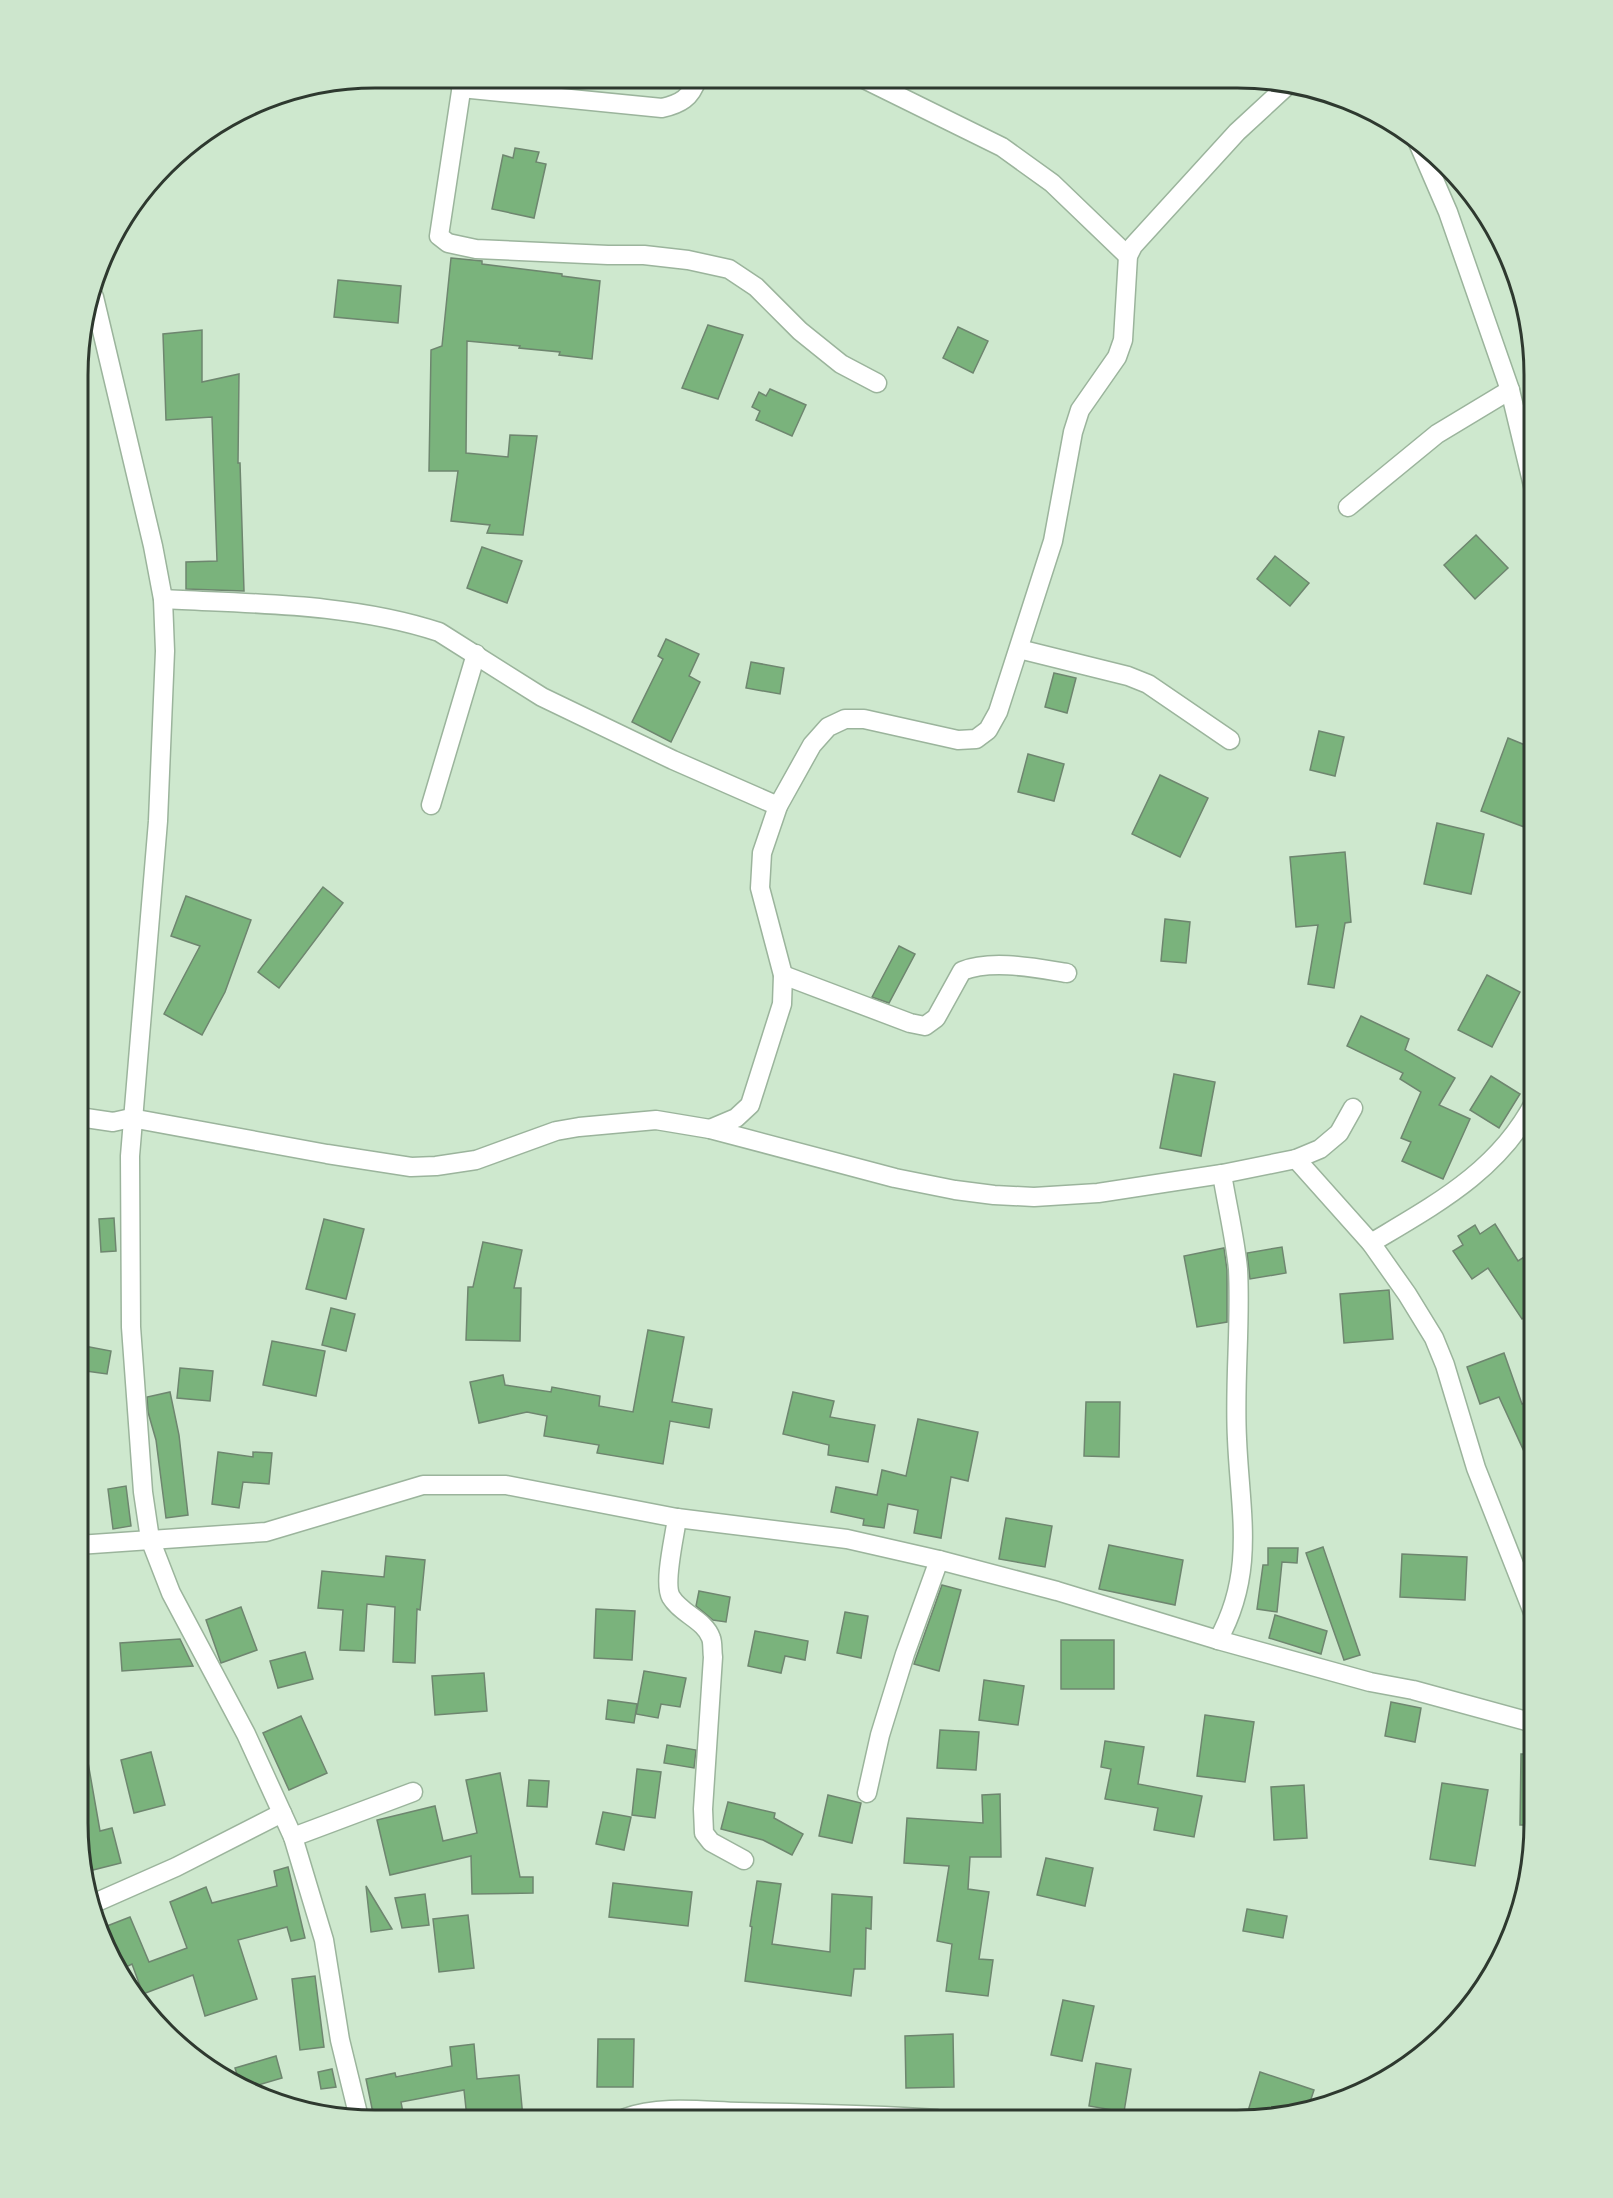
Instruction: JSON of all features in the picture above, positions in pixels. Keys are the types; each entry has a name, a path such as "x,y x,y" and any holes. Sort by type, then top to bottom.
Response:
{"street":[{"path":"461,88 439,236 448,243 476,249 644,255 688,260 729,269 756,287 800,331 841,364 876,383"},
{"path":"502,88 662,108 677,104 688,97 692,88"},
{"path":"882,88 1002,147 1052,183 1128,256"},
{"path":"710,1129 736,1119 750,1105 782,1004 783,975 760,888 762,853 778,806 812,745 828,727 844,719 864,719 958,740 976,738 988,730 998,712 1053,541 1073,432 1080,410 1117,357 1123,340 1128,256 1144,232 1237,132 1280,92"},
{"path":"1425,158 1448,212 1510,390 1524,448"},
{"path":"97,308 153,546 163,599 165,651 158,821 131,1118 130,1156 131,1327 143,1492 150,1539 171,1593 246,1734 293,1837 324,1940 340,2040 357,2109"},
{"path":"1348,507 1437,434 1510,390"},
{"path":"163,599 299,607 369,615 420,625 439,632 542,697 673,760 778,806"},
{"path":"1019,650 1128,676 1148,684 1230,740"},
{"path":"431,805 476,654"},
{"path":"783,975 910,1023 926,1026 936,1018 962,971 974,966 1025,967 1067,973"},
{"path":"88,1118 113,1122 131,1118 411,1167 476,1160 539,1137 579,1127 656,1120 710,1129 895,1178 994,1196 1034,1197 1098,1193 1222,1174 1296,1159 1320,1149 1338,1133 1353,1108"},
{"path":"1371,1243 1441,1201 1473,1178 1524,1123"},
{"path":"1296,1159 1371,1243 1407,1294 1434,1338 1445,1365 1476,1468 1524,1590"},
{"path":"1218,1640 1238,1596 1243,1564 1243,1506 1237,1439 1238,1268 1222,1174"},
{"path":"88,1544 266,1532 423,1485 506,1485 677,1518 847,1539 939,1560 1057,1591 1218,1640 1370,1682 1413,1690 1524,1720"},
{"path":"677,1518 668,1584 670,1596 706,1629 711,1638 713,1657 703,1809 704,1833 711,1842 744,1860"},
{"path":"867,1793 880,1735 905,1654 939,1560"},
{"path":"293,1837 413,1792"},
{"path":"99,1901 176,1867 282,1813"}],"building":[{"path":"515,148 539,152 536,162 546,164 534,218 492,209 503,155 513,158"},
{"path":"451,258 600,281 592,359 559,355 560,352 519,348 520,346 467,341 466,453 508,457 510,435 537,436 523,535 487,533 490,525 451,521 458,471 429,471 431,350 442,346"},
{"path":"338,280 401,286 398,323 334,317"},
{"path":"708,325 743,335 718,399 682,388"},
{"path":"958,327 988,341 973,373 943,358"},
{"path":"202,330 202,382 239,374 238,463 240,463 244,591 186,589 186,562 217,561 212,417 166,420 163,334"},
{"path":"770,389 806,405 792,436 756,420 760,411 752,407 759,392 766,396"},
{"path":"1476,535 1508,568 1475,599 1444,565"},
{"path":"482,547 522,561 507,603 467,588"},
{"path":"1275,556 1309,583 1290,606 1257,579"},
{"path":"666,639 699,654 689,676 700,682 671,742 632,722 663,659 658,656"},
{"path":"751,662 784,668 780,694 746,688"},
{"path":"1054,673 1076,678 1067,713 1045,707"},
{"path":"1319,731 1344,737 1335,776 1310,770"},
{"path":"1508,738 1524,745 1524,827 1481,811"},
{"path":"1028,754 1064,764 1054,801 1018,792"},
{"path":"1160,775 1208,798 1180,857 1132,834"},
{"path":"1437,823 1484,834 1471,894 1424,884"},
{"path":"1345,852 1351,922 1345,923 1334,988 1308,984 1318,925 1296,927 1290,857"},
{"path":"323,887 343,903 279,988 258,972"},
{"path":"186,896 251,920 225,992 202,1035 164,1014 200,946 171,936"},
{"path":"1165,919 1190,922 1186,963 1161,961"},
{"path":"899,946 915,954 889,1003 872,997"},
{"path":"1487,975 1520,992 1492,1047 1458,1030"},
{"path":"1361,1016 1409,1039 1405,1050 1455,1078 1439,1105 1470,1119 1443,1179 1402,1161 1411,1142 1401,1138 1421,1092 1400,1079 1403,1073 1347,1046"},
{"path":"1174,1074 1215,1082 1201,1156 1160,1148"},
{"path":"1491,1076 1520,1094 1499,1128 1470,1110"},
{"path":"114,1218 116,1251 101,1252 99,1219"},
{"path":"324,1219 364,1229 346,1299 306,1289"},
{"path":"1495,1224 1518,1261 1524,1257 1524,1318 1522,1319 1488,1268 1472,1279 1453,1251 1463,1245 1458,1236 1475,1225 1480,1234"},
{"path":"483,1242 522,1250 514,1288 521,1288 520,1341 466,1340 468,1287 473,1287"},
{"path":"1282,1247 1286,1273 1250,1279 1247,1253"},
{"path":"1224,1248 1227,1270 1227,1322 1197,1327 1184,1256"},
{"path":"1389,1290 1393,1339 1344,1343 1340,1294"},
{"path":"331,1308 355,1314 346,1351 322,1345"},
{"path":"648,1330 684,1337 672,1402 712,1409 709,1428 670,1421 663,1464 597,1453 599,1445 544,1436 547,1416 527,1412 479,1423 470,1382 503,1375 505,1385 551,1392 552,1387 600,1396 599,1406 633,1412"},
{"path":"272,1341 325,1351 316,1396 263,1385"},
{"path":"88,1347 111,1351 107,1374 88,1371"},
{"path":"1504,1353 1522,1404 1524,1403 1524,1451 1499,1397 1480,1404 1467,1367"},
{"path":"180,1368 213,1371 210,1401 177,1398"},
{"path":"170,1392 179,1435 188,1515 166,1518 156,1440 148,1412 147,1397"},
{"path":"793,1392 834,1401 830,1417 875,1425 868,1462 828,1455 829,1445 783,1434"},
{"path":"1086,1402 1120,1402 1119,1457 1084,1456"},
{"path":"918,1419 978,1432 968,1481 951,1477 941,1538 914,1533 918,1510 888,1504 884,1528 863,1525 864,1519 831,1512 836,1487 877,1495 882,1470 906,1476"},
{"path":"218,1452 253,1457 253,1452 272,1453 269,1484 243,1482 239,1508 212,1504"},
{"path":"126,1486 131,1526 113,1529 108,1489"},
{"path":"1006,1518 1052,1526 1045,1567 999,1559"},
{"path":"1109,1545 1183,1560 1175,1605 1099,1589"},
{"path":"1323,1547 1360,1655 1344,1660 1306,1553"},
{"path":"1268,1548 1298,1548 1297,1563 1282,1562 1277,1612 1257,1609 1263,1565 1268,1565"},
{"path":"1402,1554 1467,1557 1465,1600 1400,1597"},
{"path":"386,1556 425,1560 420,1610 417,1609 415,1663 393,1662 395,1607 367,1604 364,1651 340,1650 343,1610 318,1608 322,1571 384,1577"},
{"path":"942,1585 961,1590 939,1671 914,1664"},
{"path":"699,1591 730,1597 726,1622 713,1620 696,1606"},
{"path":"241,1607 257,1650 221,1663 206,1620"},
{"path":"596,1609 635,1611 632,1660 594,1658"},
{"path":"845,1612 868,1616 861,1658 837,1653"},
{"path":"1275,1615 1327,1631 1321,1654 1269,1638"},
{"path":"755,1631 808,1641 805,1660 785,1656 781,1673 748,1666"},
{"path":"180,1639 193,1666 122,1671 120,1643"},
{"path":"1061,1640 1114,1640 1114,1689 1061,1689"},
{"path":"305,1652 313,1679 278,1688 270,1661"},
{"path":"644,1671 686,1678 680,1707 661,1704 658,1718 636,1714"},
{"path":"484,1673 487,1711 435,1715 432,1676"},
{"path":"984,1680 1024,1686 1018,1725 979,1720"},
{"path":"608,1700 637,1704 634,1723 606,1719"},
{"path":"1391,1702 1421,1708 1415,1742 1385,1736"},
{"path":"1205,1715 1254,1722 1245,1782 1197,1776"},
{"path":"301,1716 327,1773 289,1790 263,1733"},
{"path":"940,1730 979,1732 976,1770 937,1768"},
{"path":"1105,1741 1144,1747 1138,1784 1202,1796 1194,1837 1154,1830 1158,1808 1105,1799 1111,1769 1101,1767"},
{"path":"667,1745 696,1750 694,1768 664,1763"},
{"path":"151,1752 165,1805 134,1813 121,1760"},
{"path":"1521,1754 1524,1754 1524,1825 1520,1825"},
{"path":"88,1762 100,1831 112,1828 121,1863 93,1870 88,1822"},
{"path":"637,1769 661,1772 655,1818 632,1815"},
{"path":"500,1773 520,1877 533,1877 533,1893 472,1894 471,1856 390,1875 377,1820 435,1806 443,1841 477,1833 466,1780"},
{"path":"529,1780 549,1781 547,1807 527,1806"},
{"path":"1442,1783 1488,1790 1475,1866 1430,1859"},
{"path":"1304,1785 1307,1838 1274,1840 1271,1787"},
{"path":"1000,1794 1001,1857 970,1857 968,1889 989,1892 979,1959 993,1960 988,1996 946,1991 952,1944 937,1941 949,1866 904,1863 907,1818 983,1823 982,1795"},
{"path":"828,1795 861,1803 852,1843 819,1836"},
{"path":"728,1802 775,1813 774,1818 803,1834 792,1855 763,1840 721,1829"},
{"path":"603,1812 631,1817 624,1850 596,1844"},
{"path":"1046,1858 1093,1868 1085,1906 1037,1895"},
{"path":"288,1867 305,1938 291,1941 287,1927 238,1940 257,1999 205,2016 193,1975 145,1993 132,1964 127,1966 108,1926 130,1917 149,1962 187,1948 170,1902 206,1887 212,1903 277,1886 274,1871"},
{"path":"757,1881 781,1884 772,1944 830,1952 832,1894 872,1897 871,1929 866,1928 865,1969 854,1969 851,1996 745,1981"},
{"path":"613,1883 692,1892 688,1926 609,1917"},
{"path":"366,1886 392,1929 371,1932"},
{"path":"425,1894 429,1925 402,1928 395,1898"},
{"path":"1247,1909 1287,1916 1283,1938 1243,1931"},
{"path":"468,1915 474,1968 439,1972 433,1919"},
{"path":"315,1976 324,2047 300,2050 292,1979"},
{"path":"1063,2000 1094,2006 1082,2061 1051,2055"},
{"path":"953,2034 954,2087 906,2088 905,2036"},
{"path":"598,2039 634,2039 633,2087 597,2087"},
{"path":"474,2044 477,2079 519,2075 522,2110 466,2110 464,2090 401,2102 402,2110 372,2110 366,2079 395,2073 396,2077 452,2066 450,2047"},
{"path":"276,2056 282,2078 259,2085 237,2073 235,2068"},
{"path":"1096,2063 1131,2069 1124,2110 1089,2106"},
{"path":"332,2069 336,2087 321,2089 318,2072"},
{"path":"1260,2072 1314,2090 1311,2100 1248,2109"}]}
